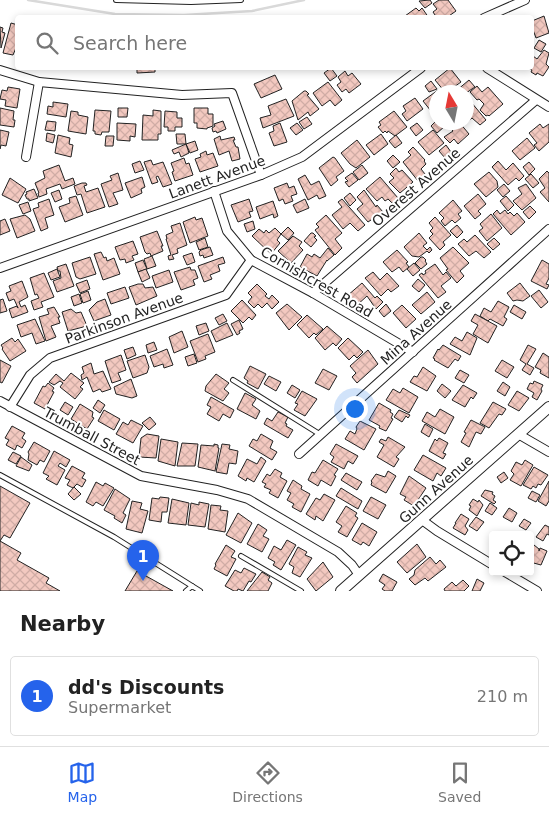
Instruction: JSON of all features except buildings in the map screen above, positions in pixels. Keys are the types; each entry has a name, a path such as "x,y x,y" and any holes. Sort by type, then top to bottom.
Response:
{"street":[{"path":"491,15 525,0"},
{"path":"0,70 39,82 182,95 232,93 261,175"},
{"name":"Lanett Avenue","path":"0,268 261,175 302,157 418,70"},
{"path":"490,70 549,107"},
{"path":"26,157 39,82"},
{"name":"Overest Avenue","path":"313,293 536,100"},
{"name":"Cornishcrest Road","path":"214,192 227,231 251,260 313,293 413,352"},
{"name":"Mina Avenue","path":"299,454 549,229"},
{"name":"Parkinson Avenue","path":"10,406 30,375 50,358 226,294 251,260"},
{"name":"Trumball Street","path":"0,401 141,476 217,490 248,499 338,552 352,565 359,575"},
{"name":"Gunn Avenue","path":"341,591 549,407"},
{"path":"518,434 549,452"},
{"path":"422,520 437,532 489,563"},
{"path":"512,576 537,591"}],"lane":[{"path":"116,0 190,2 241,0"},
{"path":"233,380 321,435"},
{"path":"0,475 114,537 200,591"},
{"path":"241,556 301,591"},
{"path":"186,591 192,586"}],"waterway":[{"path":"28,0 115,14 184,15 252,11 304,0"}],"place":[{"name":"dd's Discounts","path":"143,581"}]}
